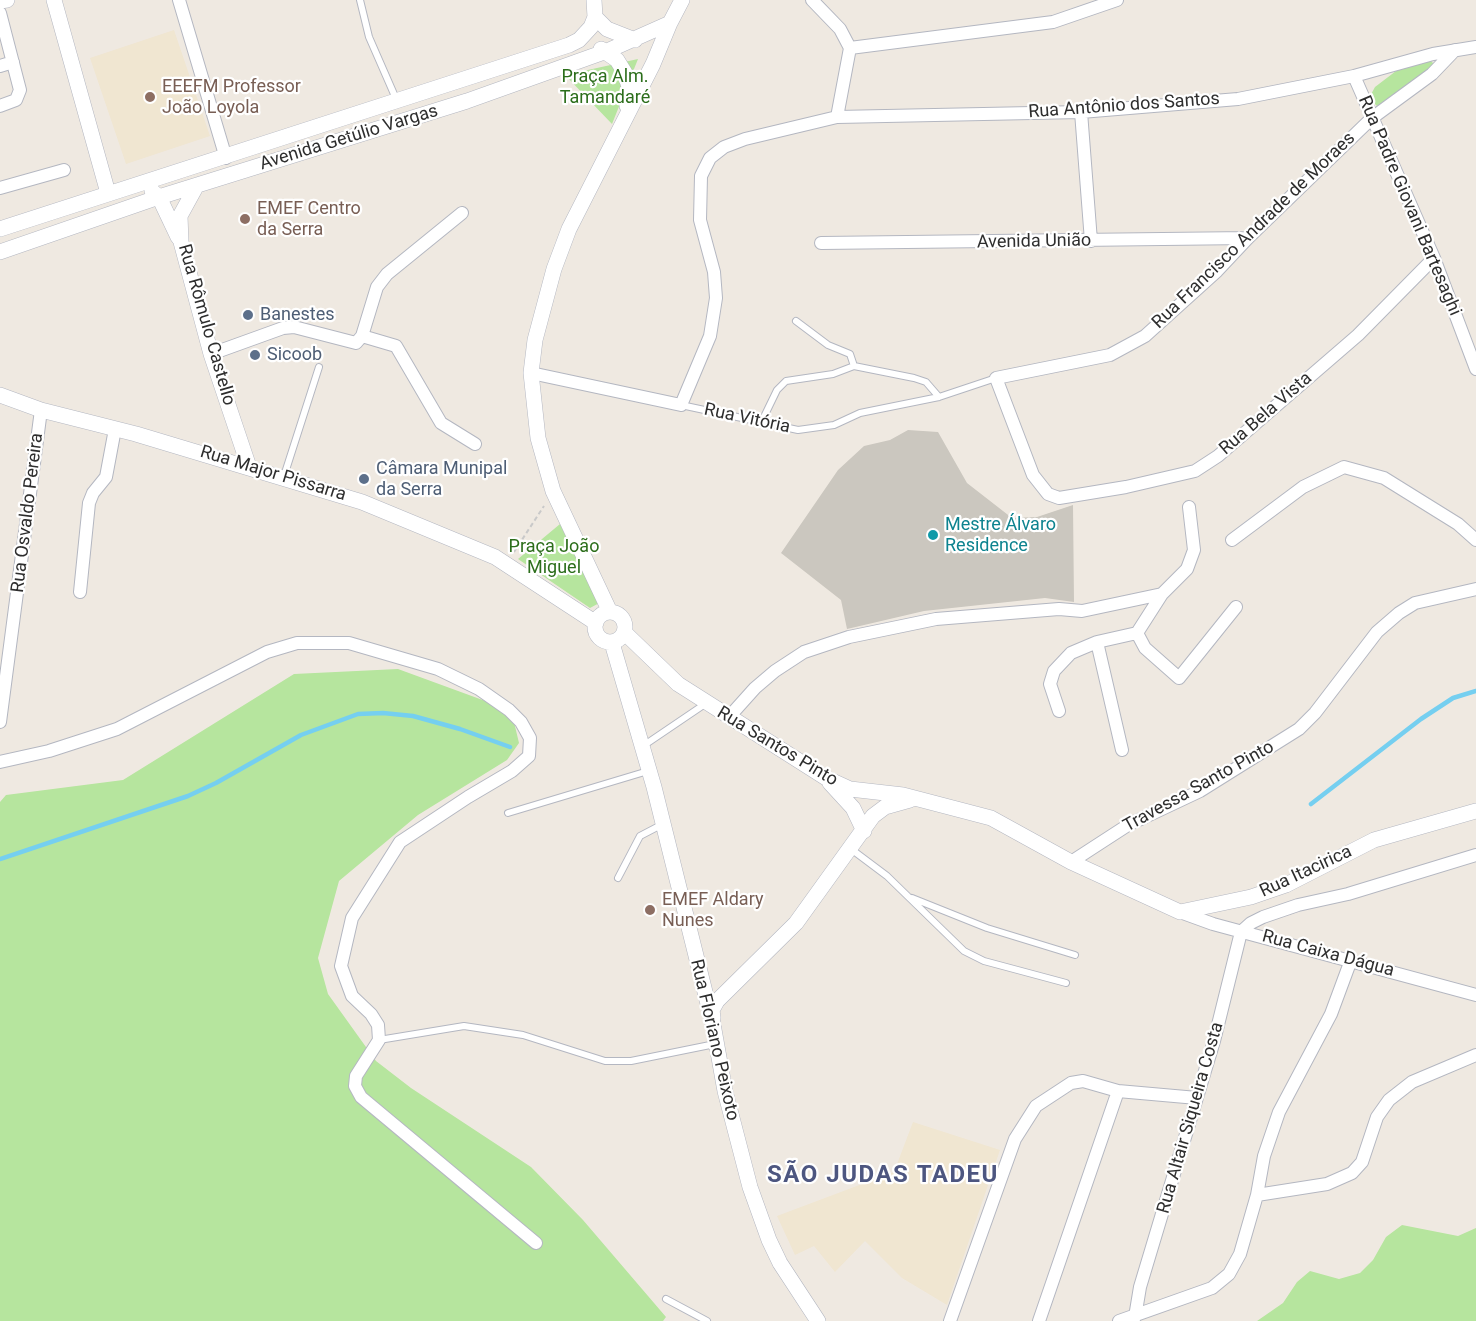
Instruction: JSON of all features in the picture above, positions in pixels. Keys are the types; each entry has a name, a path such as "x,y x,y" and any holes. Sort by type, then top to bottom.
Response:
{"street":[{"path":"0,1 8,0"},
{"path":"54,0 108,193 146,188 156,192 181,242"},
{"path":"179,0 226,158"},
{"path":"594,0 595,17 591,27 579,40 607,51 617,60 629,87 625,116"},
{"path":"610,612 553,492 538,438 531,373 535,340 554,269 569,229 653,64 682,0"},
{"path":"812,0 840,29 850,48 837,117"},
{"path":"850,48 1053,22 1118,0"},
{"path":"0,13 20,96 0,106"},
{"path":"595,17 607,30 636,40"},
{"name":"Avenida Getúlio Vargas","path":"0,252 159,197 467,101 636,40 670,23"},
{"name":"Avenida Getúlio Vargas","path":"0,229 108,193 226,158 579,40"},
{"name":"Rua Antônio dos Santos","path":"681,405 710,336 716,298 714,272 700,220 701,176 710,158 724,147 745,139 837,117 1081,112 1238,99 1354,76 1455,50 1476,47"},
{"name":"Rua Francisco Andrade de Moraes","path":"996,378 1110,356 1146,336 1209,278 1372,118 1432,74 1455,50"},
{"path":"0,66 13,62"},
{"name":"Rua Padre Giovani Bartesaghi","path":"1354,76 1472,347 1476,369"},
{"path":"460,80 467,101"},
{"path":"1081,112 1091,241"},
{"path":"0,188 64,170"},
{"name":"Rua Rômulo Castello","path":"197,185 180,216 181,242 211,354 249,466"},
{"path":"211,354 283,327 294,327 356,343 362,336 377,287 387,274 462,213"},
{"name":"Avenida União","path":"821,243 1248,238"},
{"name":"Rua Bela Vista","path":"996,378 1034,475 1048,494 1059,498 1126,487 1195,471 1218,456 1358,335 1434,258"},
{"path":"362,336 396,346 441,423 475,444"},
{"name":"Rua Vitória","path":"531,373 681,405"},
{"name":"Rua Major Pissarra","path":"0,395 41,410 284,476 362,502 506,564 596,622"},
{"name":"Rua Osvaldo Pereira","path":"0,722 41,410"},
{"path":"80,592 89,503 93,493 106,477 115,429"},
{"path":"220,458 233,453 240,439"},
{"path":"1232,540 1303,487 1344,467 1384,478 1458,524 1476,540"},
{"path":"1059,711 1050,684 1054,671 1071,653 1097,642 1137,633 1162,594 1193,559 1190,507"},
{"name":"Travessa Santo Pinto","path":"1071,862 1128,825 1200,791 1299,729 1315,713 1377,632 1398,613 1415,603 1476,589"},
{"path":"729,717 754,688 775,671 804,652 849,637 936,619 1059,609 1082,611 1162,594"},
{"path":"1137,633 1145,648 1179,678 1236,607"},
{"path":"610,612 620,615 625,623 625,633 620,640 612,643 598,637 596,622 599,617 610,612"},
{"name":"Rua Santos Pinto","path":"625,633 678,684 705,704 826,778 850,789 916,799"},
{"path":"1097,642 1122,750"},
{"path":"0,762 49,751 117,729 267,652 297,643 350,644 438,669 479,689 509,710 521,722 530,738 529,756 512,771 468,796 400,842 352,918 341,966 352,996 371,1014 378,1025 379,1040 356,1076 355,1086 361,1097 536,1243"},
{"name":"Rua Floriano Peixoto","path":"612,643 663,824 713,1024 725,1091 744,1165 768,1240 815,1320"},
{"path":"826,778 853,808 864,831"},
{"path":"713,1024 714,1006 731,986 796,923 873,816 885,807 916,799 992,818 1071,862 1180,912"},
{"name":"Rua Itacirica","path":"1180,912 1251,897 1286,885 1374,840 1476,811"},
{"path":"1241,932 1251,922 1298,905 1348,894 1476,855"},
{"name":"Rua Caixa Dágua","path":"1180,912 1241,932 1476,995"},
{"name":"Rua Altair Siqueira Costa","path":"1135,1317 1140,1287 1197,1098 1241,932"},
{"path":"1119,1321 1212,1288 1229,1274 1240,1254 1257,1195 1264,1156 1279,1112 1331,1014 1351,960"},
{"path":"700,977 711,988 731,986"},
{"path":"1257,1195 1327,1185 1352,1173 1362,1162 1377,1117 1389,1100 1412,1082 1476,1055"},
{"path":"950,1321 1015,1139 1036,1106 1071,1083 1083,1081 1118,1091 1197,1098"},
{"path":"1039,1321 1118,1091"}],"lane":[{"path":"360,0 369,37 397,102"},
{"path":"796,321 828,345 850,354 854,366"},
{"path":"761,423 777,390 786,381 833,374 854,366 926,382 939,397"},
{"path":"284,476 319,367"},
{"name":"Rua Vitória","path":"681,405 798,430 834,424 860,413 939,397 996,378"},
{"path":"642,746 705,704"},
{"path":"508,813 649,771"},
{"path":"618,878 640,836 663,824"},
{"path":"851,849 909,896 964,951 984,961 1066,983"},
{"path":"909,896 987,928 1075,955"},
{"path":"379,1040 464,1026 523,1035 605,1061 631,1061 716,1043"},
{"path":"666,1299 707,1321"}],"path":[{"path":"506,564 553,492"}],"shaded area":[{"name":"EEEFM Professor João Loyola","path":"174,30 210,136 126,164 90,58"},
{"path":"913,1122 1000,1150 947,1305 902,1278 865,1241 835,1272 814,1246 795,1255 777,1216 894,1172"}],"green space":[{"name":"Praça Alm. Tamandaré","path":"638,59 612,124 565,75"},
{"path":"1430,60 1436,66 1377,106 1369,98 1375,87 1396,71"},
{"name":"Praça João Miguel","path":"560,524 603,601 590,608 518,559"},
{"path":"398,669 499,706 514,722 519,743 507,760 418,815 339,881 318,958 328,994 376,1061 411,1088 531,1167 583,1220 666,1317 663,1321 0,1321 0,802 6,795 123,780 294,674"},
{"path":"1402,1225 1458,1236 1476,1228 1476,1321 1257,1321 1283,1303 1297,1282 1310,1271 1339,1279 1360,1273 1373,1260 1386,1237"}],"building":[{"name":"Mestre Álvaro Residence","path":"908,430 938,432 967,483 1012,518 1037,517 1073,505 1074,602 1045,598 924,611 847,629 841,600 781,553 838,470 864,446 890,440"}],"waterway":[{"path":"1311,804 1421,719 1453,698 1476,691"},
{"path":"0,859 188,796 216,783 301,735 358,714 383,713 413,716 460,729 510,747"}],"place":[{"name":"EEEFM Professor João Loyola","path":"150,97"},
{"name":"EMEF Centro da Serra","path":"245,219"},
{"name":"Banestes","path":"248,315"},
{"name":"Sicoob","path":"255,355"},
{"name":"Câmara Munipal da Serra","path":"364,479"},
{"name":"Mestre Álvaro Residence","path":"933,535"},
{"name":"EMEF Aldary Nunes","path":"650,910"}],"district":[{"name":"SÃO JUDAS TADEU","path":"883,1176"}]}
